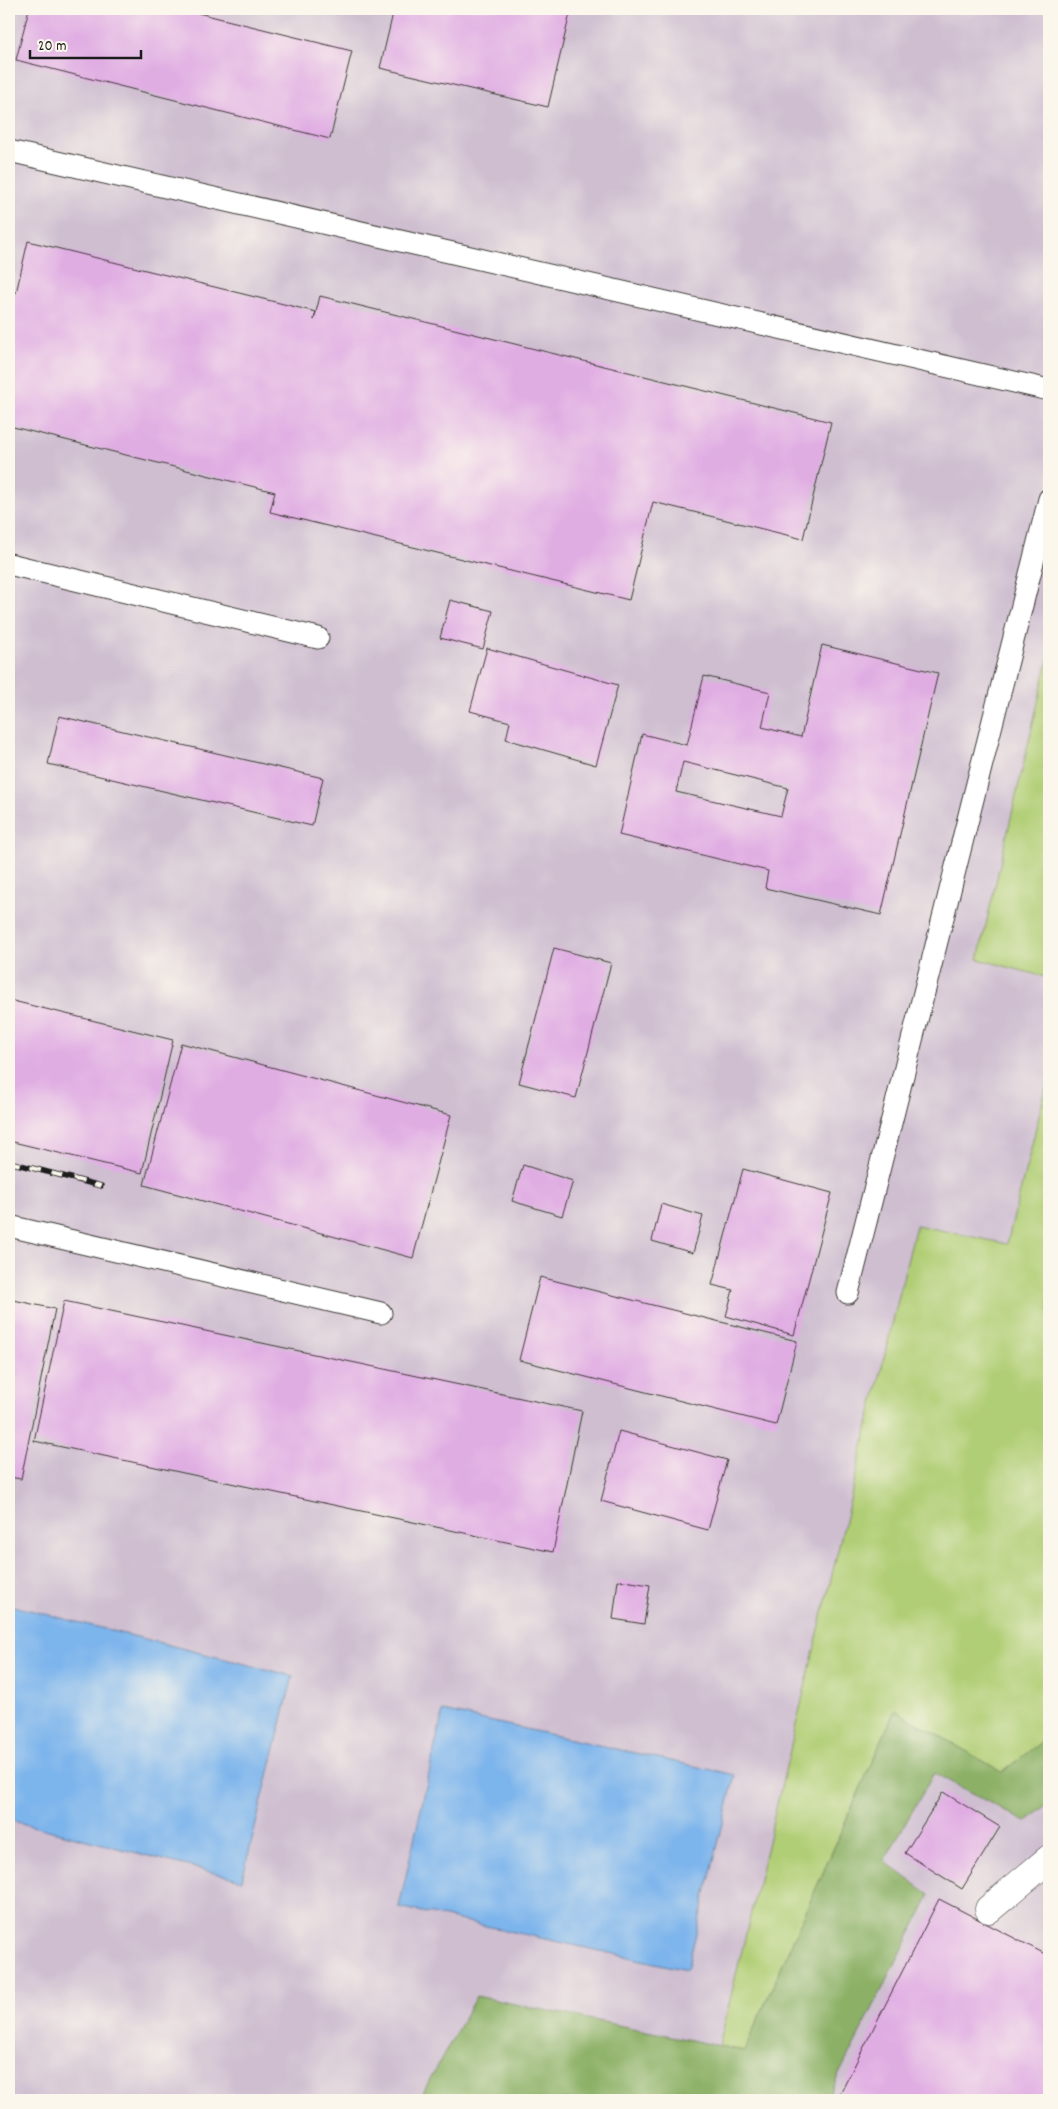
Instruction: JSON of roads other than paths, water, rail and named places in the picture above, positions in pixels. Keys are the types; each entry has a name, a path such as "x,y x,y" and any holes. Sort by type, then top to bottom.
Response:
{"street":[{"path":"989,1909 1049,1859"}],"lane":[{"path":"9,151 1049,390"},
{"path":"848,1293 1049,499"},
{"path":"9,564 318,638"},
{"path":"9,1226 381,1313"}],"water":[{"path":"9,1605 293,1676 242,1880 9,1820"},
{"path":"443,1711 735,1775 687,1970 399,1907"}],"railway":[{"path":"9,1162 101,1186"}]}
